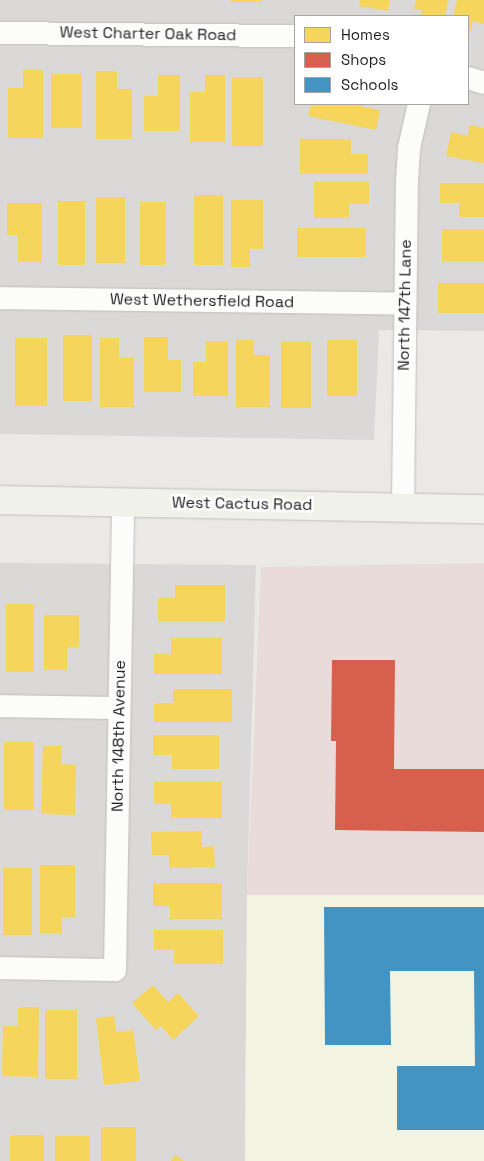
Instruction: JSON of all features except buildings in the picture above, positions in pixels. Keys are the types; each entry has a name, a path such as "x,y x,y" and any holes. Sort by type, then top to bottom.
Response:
{"main road":[{"name":"West Cactus Road","path":"0,500 484,509"}],"street":[{"name":"West Charter Oak Road","path":"0,33 294,36"},
{"path":"469,78 484,83"},
{"name":"North 147th Lane","path":"403,507 409,148 419,105"},
{"name":"West Wethersfield Road","path":"0,298 405,304"},
{"name":"North 148th Avenue","path":"0,968 114,970 123,502"},
{"path":"0,706 119,708"}],"shaded area":[{"path":"0,0 484,0 484,331 379,330 374,440 0,434"},
{"path":"0,563 256,565 247,895 245,1161 0,1161"},
{"path":"484,563 484,895 247,895 261,567"},
{"path":"247,895 484,895 484,1161 245,1161"}]}
